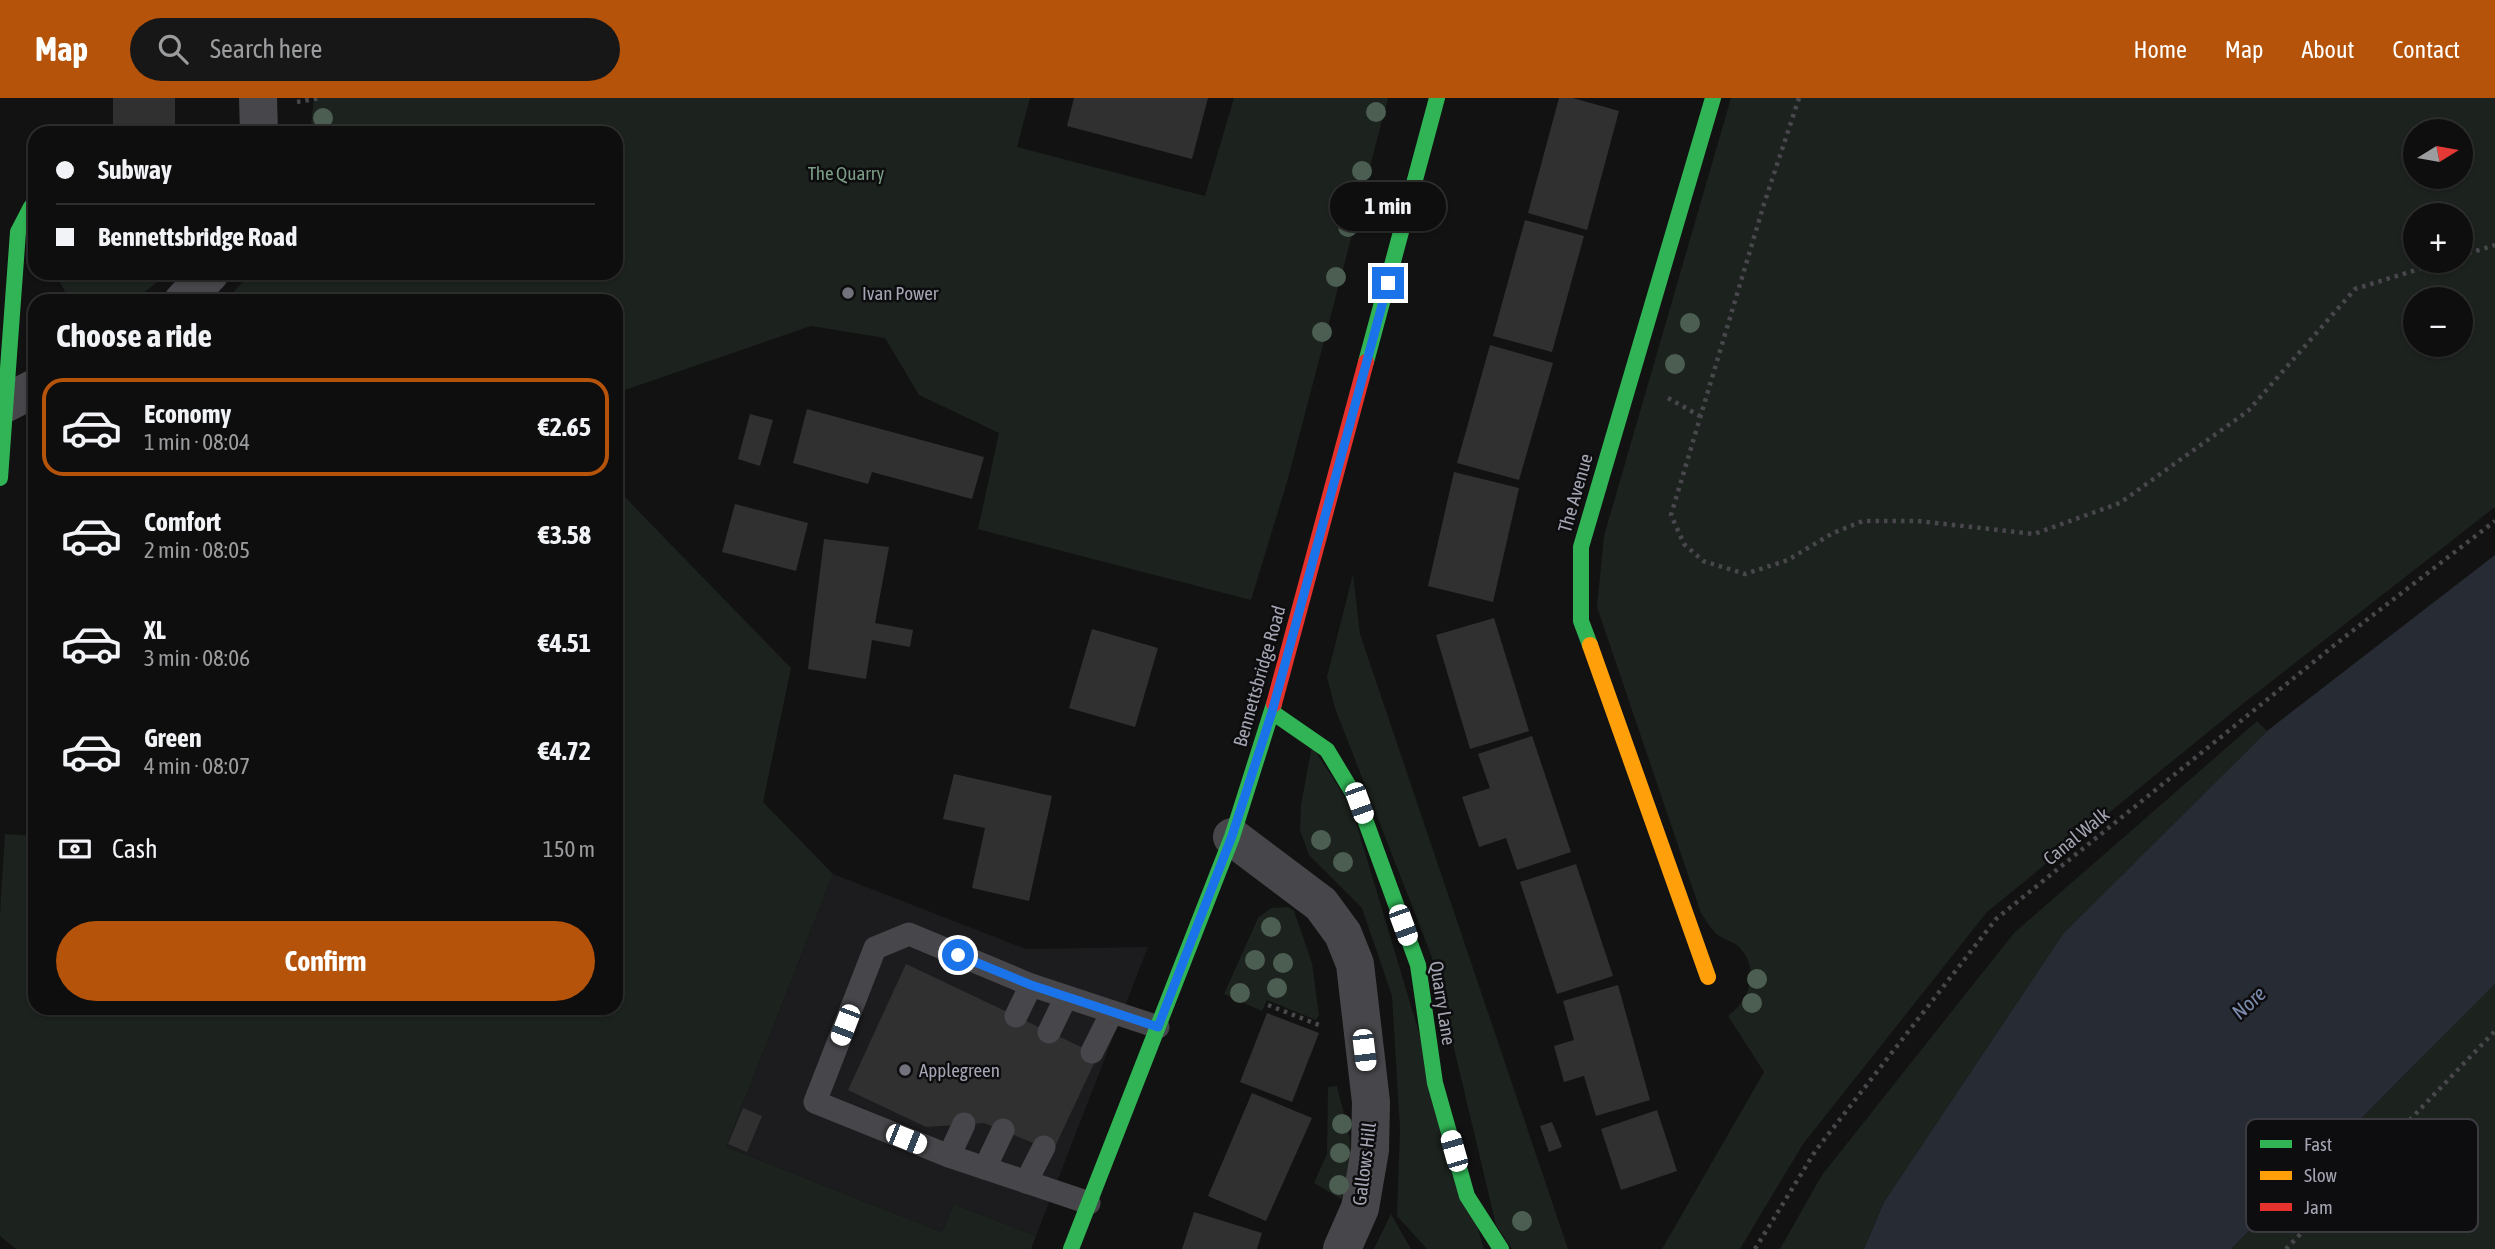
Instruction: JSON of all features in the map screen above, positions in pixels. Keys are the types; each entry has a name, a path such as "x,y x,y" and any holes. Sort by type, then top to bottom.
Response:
{"street":[{"path":"258,98 259,126"},
{"name":"Bennettsbridge Road","path":"1071,1249 1232,836 1272,712 1437,98"},
{"name":"The Avenue","path":"1708,977 1581,621 1581,547 1713,98"},
{"path":"0,478 21,396 18,232 28,213"},
{"path":"190,294 203,280"},
{"name":"Quarry Lane","path":"1272,712 1327,750 1359,803 1418,965 1435,1083 1467,1196 1501,1249"},
{"name":"Gallows Hill","path":"1232,836 1321,904 1343,934 1355,964 1371,1101 1370,1150 1360,1208 1342,1249"}],"lane":[{"path":"1089,1203 949,1156 815,1102 875,948 909,934 1031,985 1158,1027"},
{"path":"1016,1016 1031,985"},
{"path":"1049,1032 1066,997"},
{"path":"1092,1052 1112,1012"},
{"path":"949,1156 964,1124"},
{"path":"985,1168 1003,1130"},
{"path":"1026,1182 1044,1147"}],"path":[{"path":"312,101 320,98"},
{"path":"1799,98 1764,204 1671,515 1684,544 1703,561 1745,574 1788,560 1833,533 1863,521 1918,521 2034,534 2120,503 2248,411 2356,289 2407,273"},
{"path":"2473,252 2495,245"},
{"name":"Canal Walk","path":"1755,1249 1816,1150 1996,919 2321,655 2495,521"},
{"path":"1268,1005 1322,1026"},
{"path":"2411,1119 2495,1031"},
{"path":"2286,1249 2302,1232"}],"shaded area":[{"path":"833,874 1026,949 1148,947 1036,1236 954,1204 942,1232 726,1147"}],"green space":[{"name":"The Quarry","path":"314,98 1030,98 1017,147 1205,196 1234,98 1388,98 1287,482 1251,600 978,529 999,433 919,395 885,338 811,326 623,391 623,294 232,294 244,280 623,280 623,126 311,126"},
{"path":"1731,98 2495,98 2495,507 2245,702 1987,912 1803,1144 1740,1249 1662,1249 1764,1072 1728,1016 1742,1002 1750,985 1747,958 1738,946 1715,933 1701,913 1597,607 1604,536"},
{"path":"59,280 160,280 142,294 66,294"},
{"path":"623,495 791,668 763,802 833,874 726,1147 942,1232 954,1204 1036,1236 1031,1249 16,1249 0,1236 0,913 5,834 28,836 28,1015 623,1015"},
{"path":"1353,574 1360,634 1568,1249 1512,1249 1496,1225 1433,960 1335,708 1327,677"},
{"path":"2257,721 2267,731 2063,934 1884,1202 1864,1249 1780,1249 1822,1175 2014,933"},
{"path":"1312,746 1351,806 1484,1249 1427,1249 1397,1216 1400,1128 1392,996 1362,908 1309,855 1300,830 1301,805"},
{"path":"1288,907 1294,911 1312,963 1319,1015 1316,1020 1267,1000 1262,1011 1224,994 1258,918 1271,908"},
{"path":"2495,984 2495,1249 2231,1249 2248,1232 2478,1232 2478,1119 2361,1119"},
{"path":"1337,1086 1348,1130 1351,1156 1347,1184 1341,1199 1314,1183 1327,1154 1328,1087"},
{"path":"1391,1214 1411,1249 1374,1249"}],"water":[{"name":"Nore","path":"2495,555 2495,984 2361,1119 2246,1119 2248,1232 2231,1249 1864,1249 1884,1202 2063,934 2267,731"}],"building":[{"path":"113,98 175,98 175,126 113,126"},
{"path":"1074,98 1208,98 1192,159 1067,126"},
{"path":"1559,98 1573,98 1619,111 1587,230 1528,213"},
{"path":"1525,220 1584,236 1552,352 1493,336"},
{"path":"1490,345 1553,363 1519,480 1457,463"},
{"path":"807,409 984,457 972,499 872,472 868,484 793,463"},
{"path":"750,414 773,420 760,466 738,459"},
{"path":"1454,472 1519,488 1493,602 1428,586"},
{"path":"735,504 808,523 796,571 722,552"},
{"path":"824,539 889,547 875,623 913,630 910,647 872,640 866,679 808,669"},
{"path":"1494,618 1529,731 1470,749 1436,635"},
{"path":"1092,629 1158,648 1135,727 1069,708"},
{"path":"1532,736 1571,852 1517,870 1506,838 1479,847 1462,797 1490,788 1478,754"},
{"path":"954,774 1052,796 1029,901 972,888 985,828 943,819"},
{"path":"1576,864 1613,976 1557,994 1520,882"},
{"path":"906,964 1098,1055 1053,1151 984,1123 926,1127 848,1090"},
{"path":"1618,985 1650,1100 1596,1116 1584,1076 1564,1082 1554,1046 1574,1040 1563,1001"},
{"path":"1267,1013 1319,1033 1292,1102 1240,1082"},
{"path":"1252,1093 1312,1118 1266,1221 1208,1196"},
{"path":"743,1108 762,1116 747,1152 728,1144"},
{"path":"1657,1110 1677,1171 1621,1190 1601,1129"},
{"path":"1552,1122 1562,1147 1549,1152 1540,1126"},
{"path":"1194,1212 1262,1233 1257,1249 1182,1249"}],"traffic: fast":[{"path":"1366,362 1437,98"},
{"path":"1590,645 1581,621 1581,547 1713,98"},
{"path":"0,478 18,232 28,213"},
{"path":"1071,1249 1232,837 1274,704"},
{"path":"1272,712 1327,750 1359,803 1418,965 1435,1083 1467,1196 1501,1249"}],"traffic: slow":[{"path":"1590,645 1708,977"}],"traffic: jam":[{"path":"1274,704 1366,362"}],"place":[{"name":"Ivan Power","path":"848,293"},
{"name":"Applegreen","path":"905,1070"}],"route":[{"path":"958,955 1031,985 1158,1027 1232,836 1272,712 1388,283"}]}
